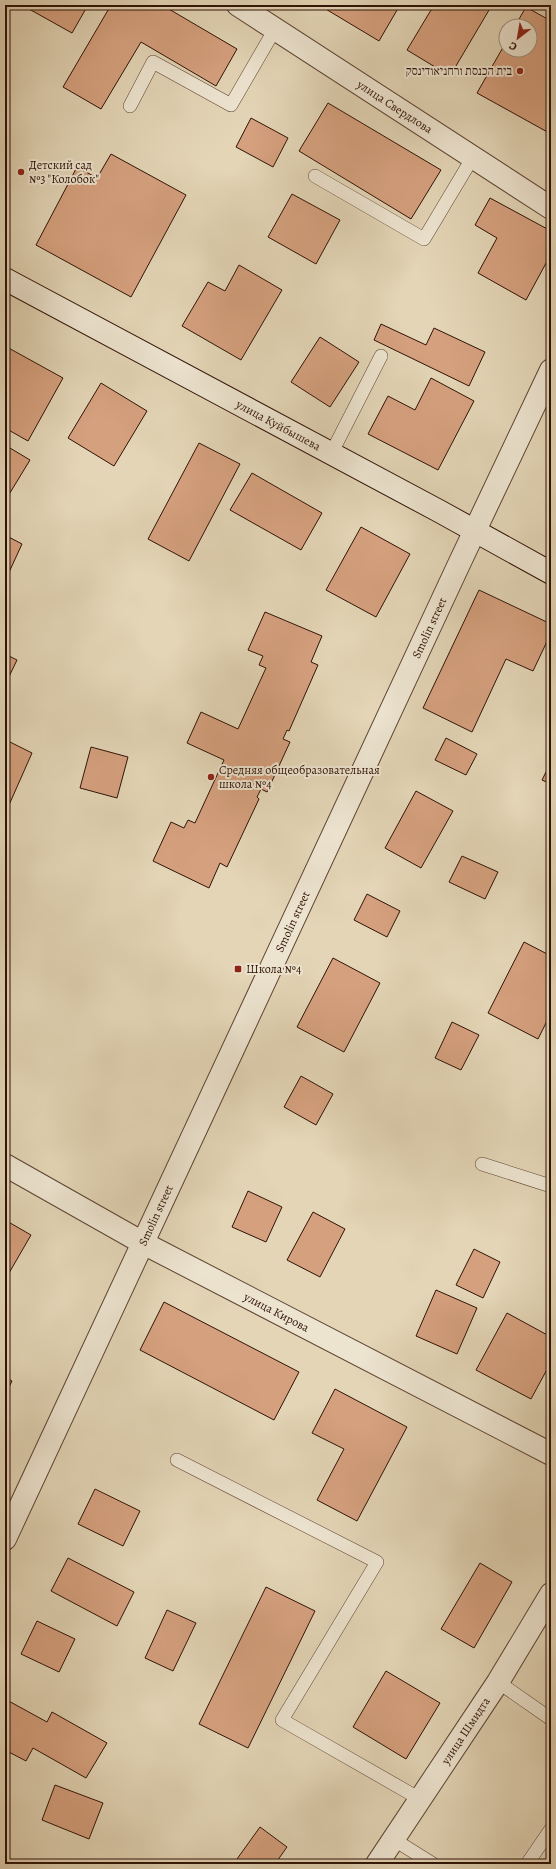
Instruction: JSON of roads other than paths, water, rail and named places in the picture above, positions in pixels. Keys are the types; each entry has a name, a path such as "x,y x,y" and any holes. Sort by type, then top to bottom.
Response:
{"street":[{"name":"улица Свердлова","path":"238,5 551,208"},
{"name":"улица Куйбышева","path":"5,279 551,573"},
{"name":"Smolin street","path":"5,1539 551,370"},
{"name":"улица Кирова","path":"5,1165 143,1243 551,1454"},
{"name":"улица Шмидта","path":"376,1864 498,1682 551,1594"}],"lane":[{"path":"130,106 153,62 231,105 275,29"},
{"path":"315,176 424,239 473,157"},
{"path":"331,454 381,356"},
{"path":"482,1164 551,1186"},
{"path":"177,1460 377,1562 282,1720 420,1799"},
{"path":"498,1682 551,1719"},
{"path":"527,1864 551,1829"},
{"path":"393,1839 433,1864"}],"place":[{"name":"בית הכנסת ורחניאודינסק","path":"520,71"},
{"name":"Детский сад №3 \"Колобок\"","path":"21,172"},
{"name":"Средняя общеобразовательная школа №4","path":"211,777"},
{"name":"Школа №4","path":"238,969"}]}
